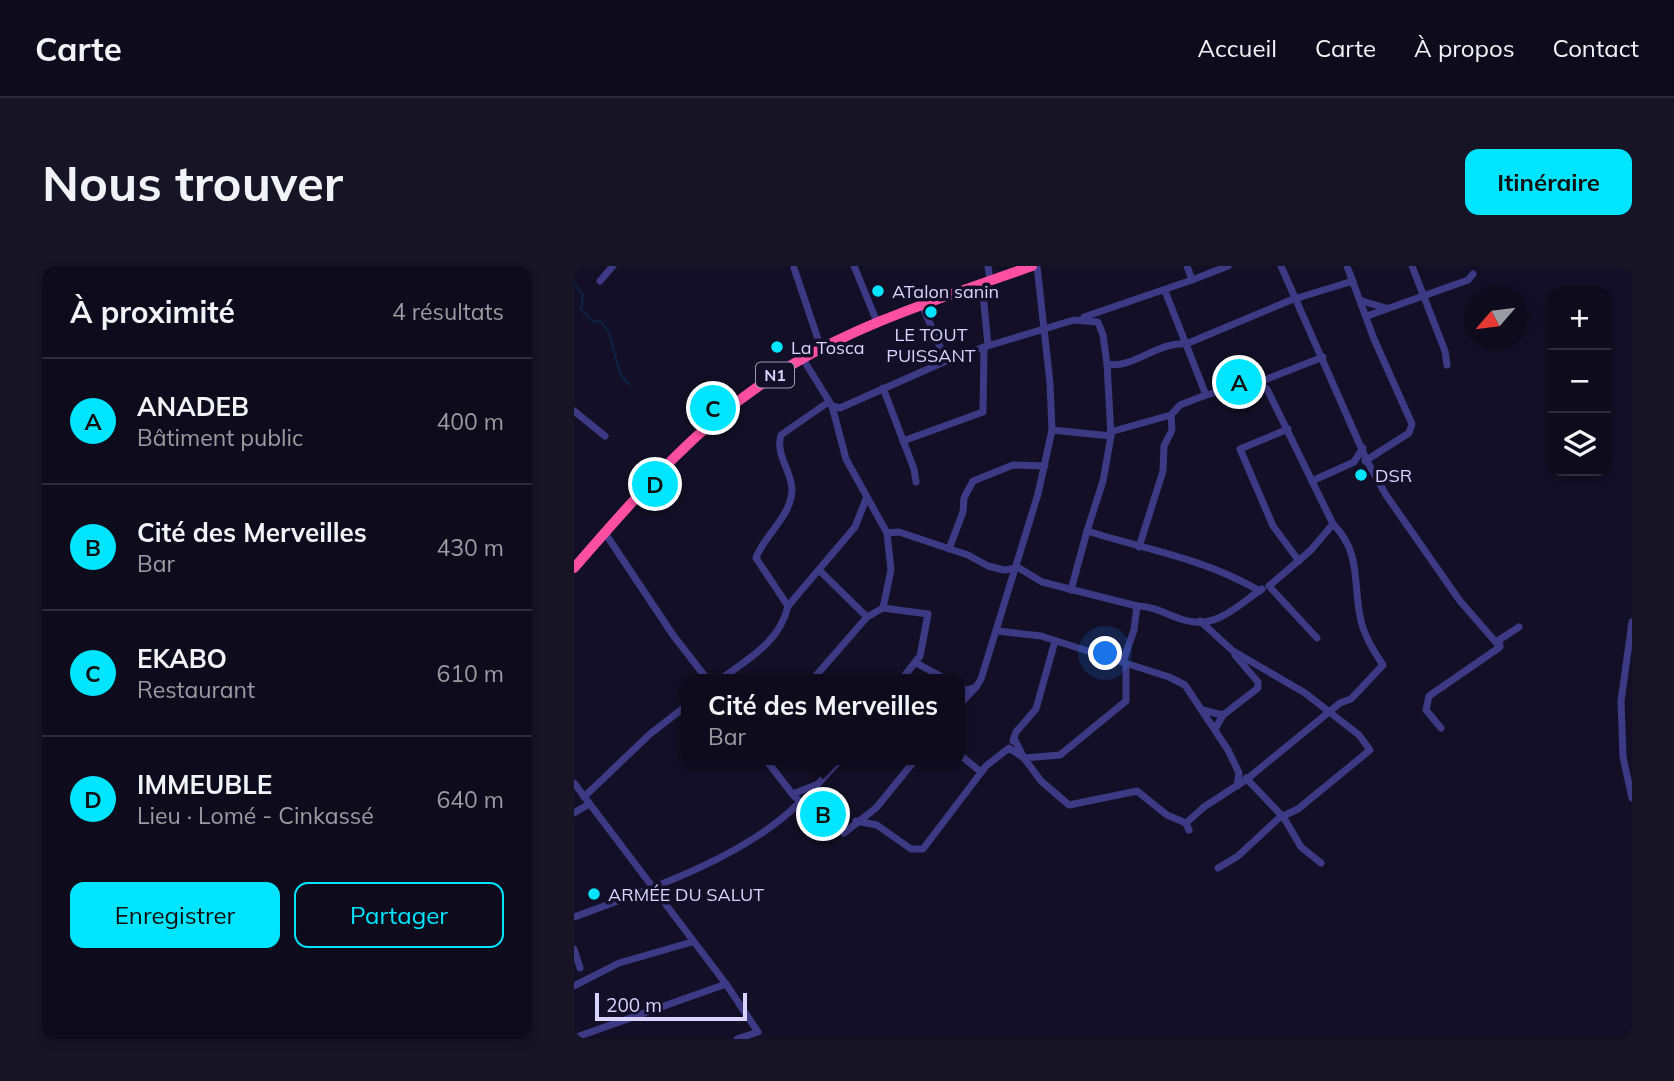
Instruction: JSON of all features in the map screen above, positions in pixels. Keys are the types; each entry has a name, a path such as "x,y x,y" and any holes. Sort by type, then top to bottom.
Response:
{"highway":[{"name":"N1","path":"574,568 668,461 718,416 803,359 877,322 1034,266"}],"street":[{"path":"600,281 613,266"},
{"path":"854,266 877,322"},
{"path":"903,441 983,412 988,266"},
{"path":"965,699 976,687 997,631 1045,466 1052,430 1044,327 1034,266"},
{"path":"1187,266 1192,280"},
{"path":"788,606 756,558 778,524 791,492 780,449 781,435 830,405 840,408 946,361 1044,327 1165,291 1228,266"},
{"path":"1281,266 1367,461 1386,495 1447,584 1500,647"},
{"path":"1312,481 1353,462 1367,461 1409,433 1412,424 1374,339 1347,266"},
{"path":"1412,266 1445,351 1447,365"},
{"path":"794,268 821,348"},
{"path":"1367,316 1422,294 1468,280 1473,274"},
{"path":"1107,363 1124,364 1170,345 1186,344 1295,298 1353,281"},
{"path":"1165,291 1206,395"},
{"path":"1362,301 1386,308"},
{"path":"922,306 946,361"},
{"path":"1071,590 1103,481 1111,434 1104,335 1098,322 1080,318"},
{"path":"1052,430 1111,434 1171,415 1180,405 1206,395 1249,382 1259,383 1323,357"},
{"path":"803,359 830,405 846,459 887,533 891,570 883,608"},
{"path":"1014,738 1041,782 1069,805 1138,792 1187,827 1204,807 1247,779 1329,712 1351,699 1383,665 1365,635 1359,615 1358,576 1352,551 1333,524 1274,397 1259,383"},
{"path":"883,388 916,482"},
{"path":"574,411 605,436"},
{"path":"1139,547 1163,471 1164,446 1172,430 1171,415"},
{"path":"1289,429 1240,449 1273,526 1299,561"},
{"path":"1353,462 1363,448"},
{"path":"949,549 964,498 973,481 1013,465 1045,466"},
{"path":"728,674 767,645 786,617 788,606 855,527 866,499"},
{"path":"887,533 899,533 1004,570 1014,567 1042,582 1200,621 1224,617 1269,586 1299,561 1333,524"},
{"path":"1087,531 1139,547 1195,559 1260,591"},
{"path":"604,533 673,635 704,674"},
{"path":"820,571 867,617"},
{"path":"1269,586 1317,638"},
{"path":"1009,748 1024,758 1060,755 1126,701 1124,663 1135,629 1136,606"},
{"path":"817,674 867,617 883,608 928,614 925,639 916,663 906,674"},
{"path":"1216,635 1224,617"},
{"path":"1200,621 1233,651 1258,682 1258,688 1223,715 1215,729"},
{"path":"1632,622 1621,701 1623,757 1632,798"},
{"path":"1500,647 1499,640 1520,627"},
{"path":"997,631 1021,632 1055,641 1169,677 1185,685 1215,729 1239,773 1284,818 1301,847 1321,863"},
{"path":"856,821 877,825 916,851 923,849 981,772 1009,748 1016,732 1037,709 1055,641"},
{"path":"1441,728 1426,710 1429,696 1500,647"},
{"path":"1218,868 1238,856 1279,818 1284,818 1370,750 1366,742 1277,674 1233,651"},
{"path":"916,663 937,674"},
{"path":"965,689 976,687"},
{"path":"1201,710 1223,715"},
{"path":"574,813 650,734 681,711"},
{"path":"965,759 981,772"},
{"path":"770,765 800,802 832,831"},
{"path":"793,794 818,784 835,765"},
{"path":"844,834 856,821 876,808 911,765"},
{"path":"1237,786 1239,773"},
{"path":"574,783 726,984 758,1032 737,1039"},
{"path":"574,917 651,888 744,844 800,802"},
{"path":"574,986 619,963 692,942"},
{"path":"574,949 580,968"},
{"path":"574,1038 726,984"}],"waterway":[{"path":"574,284 583,295 581,309 592,321 601,322 609,332 620,374 630,385"}],"place":[{"name":"ATalon sanin","path":"878,291"},
{"name":"LE TOUT PUISSANT","path":"931,312"},
{"name":"La Tosca","path":"777,347"},
{"name":"ANADEB","path":"1239,382"},
{"name":"EKABO","path":"713,408"},
{"name":"DSR","path":"1361,475"},
{"name":"IMMEUBLE","path":"655,484"},
{"name":"Cité des Merveilles","path":"823,814"},
{"name":"ARMÉE DU SALUT","path":"594,894"}]}
